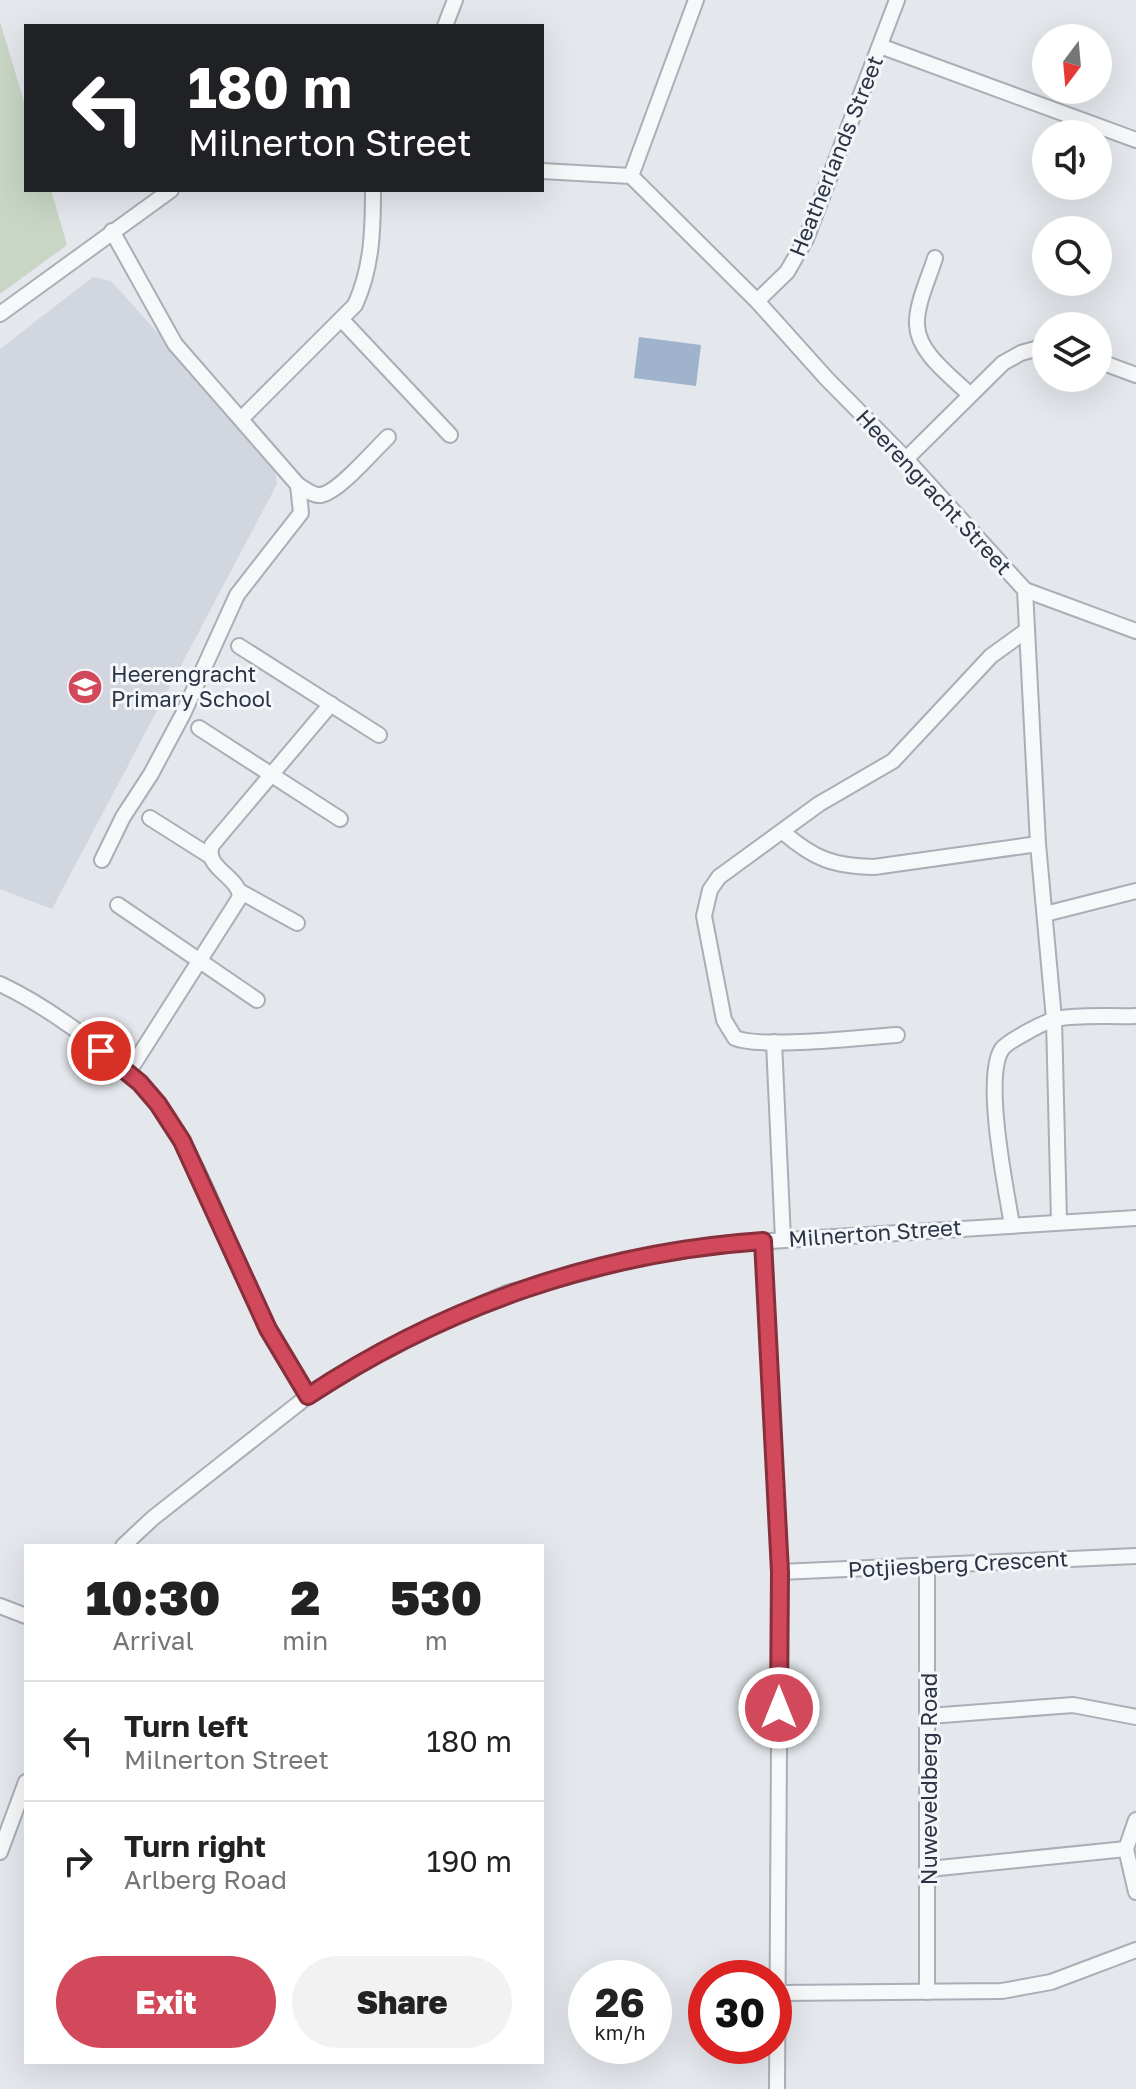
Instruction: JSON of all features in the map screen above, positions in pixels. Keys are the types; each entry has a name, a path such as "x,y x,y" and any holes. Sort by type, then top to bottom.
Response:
{"street":[{"path":"446,24 455,0"},
{"path":"544,171 631,176 696,0"},
{"name":"Heatherlands Street","path":"757,301 797,258 897,0"},
{"path":"880,46 1136,140"},
{"name":"Heerengracht Street","path":"631,176 757,301 1025,590 1038,844 1054,1019 1059,1222"},
{"path":"0,314 168,192"},
{"path":"242,418 355,305 367,270 373,229 373,192"},
{"path":"112,231 175,344 298,485 315,495 324,495 388,437"},
{"path":"935,258 919,311 919,335 939,364 969,394"},
{"path":"342,320 450,435"},
{"path":"906,459 1003,363 1032,350"},
{"path":"1112,366 1136,375"},
{"path":"102,860 123,817 151,774 183,714 237,595 301,513 298,485"},
{"path":"1025,590 1136,631"},
{"path":"897,1035 741,1041 726,1027 704,916 710,890 719,877 819,804 893,761 991,656 1027,630"},
{"path":"239,646 379,735"},
{"path":"210,856 212,845 331,704"},
{"path":"199,728 340,819"},
{"path":"150,818 210,856 241,892 297,923"},
{"path":"783,832 813,856 848,866 874,867 1038,844"},
{"path":"1045,914 1136,891"},
{"path":"128,1073 241,892"},
{"path":"118,905 257,1000"},
{"path":"0,984 75,1032 128,1073 158,1104 182,1141 268,1329 308,1396"},
{"path":"1012,1225 996,1111 996,1068 1004,1047 1054,1019 1136,1016"},
{"path":"774,1042 783,1239"},
{"name":"Milnerton Street","path":"125,1544 308,1396 382,1351 507,1293 653,1255 723,1244 1136,1218"},
{"path":"763,1241 780,1572 779,1960"},
{"name":"Potjiesberg Crescent","path":"780,1572 1136,1556"},
{"name":"Nuweveldberg Road","path":"927,1566 927,1992"},
{"path":"0,1606 24,1615"},
{"path":"929,1716 1073,1705 1136,1717"},
{"path":"0,1852 24,1787"},
{"path":"1136,1820 1126,1849 1136,1892"},
{"path":"929,1869 1126,1849"},
{"path":"792,1993 1002,1991 1051,1982 1136,1950"},
{"path":"777,2089 778,2064"}],"shaded area":[{"name":"Heerengracht Primary School","path":"93,277 111,281 274,462 277,484 52,909 0,889 0,349"}],"green space":[{"path":"0,22 24,101 24,192 52,192 67,245 0,294"}],"water":[{"path":"639,337 701,345 696,386 634,378"}],"place":[{"name":"Heerengracht Primary School","path":"85,687"}],"route":[{"path":"101,1051 140,1083 182,1141 268,1329 308,1396 382,1351 507,1293 638,1258 684,1249 763,1241 780,1572 779,1708"}]}
